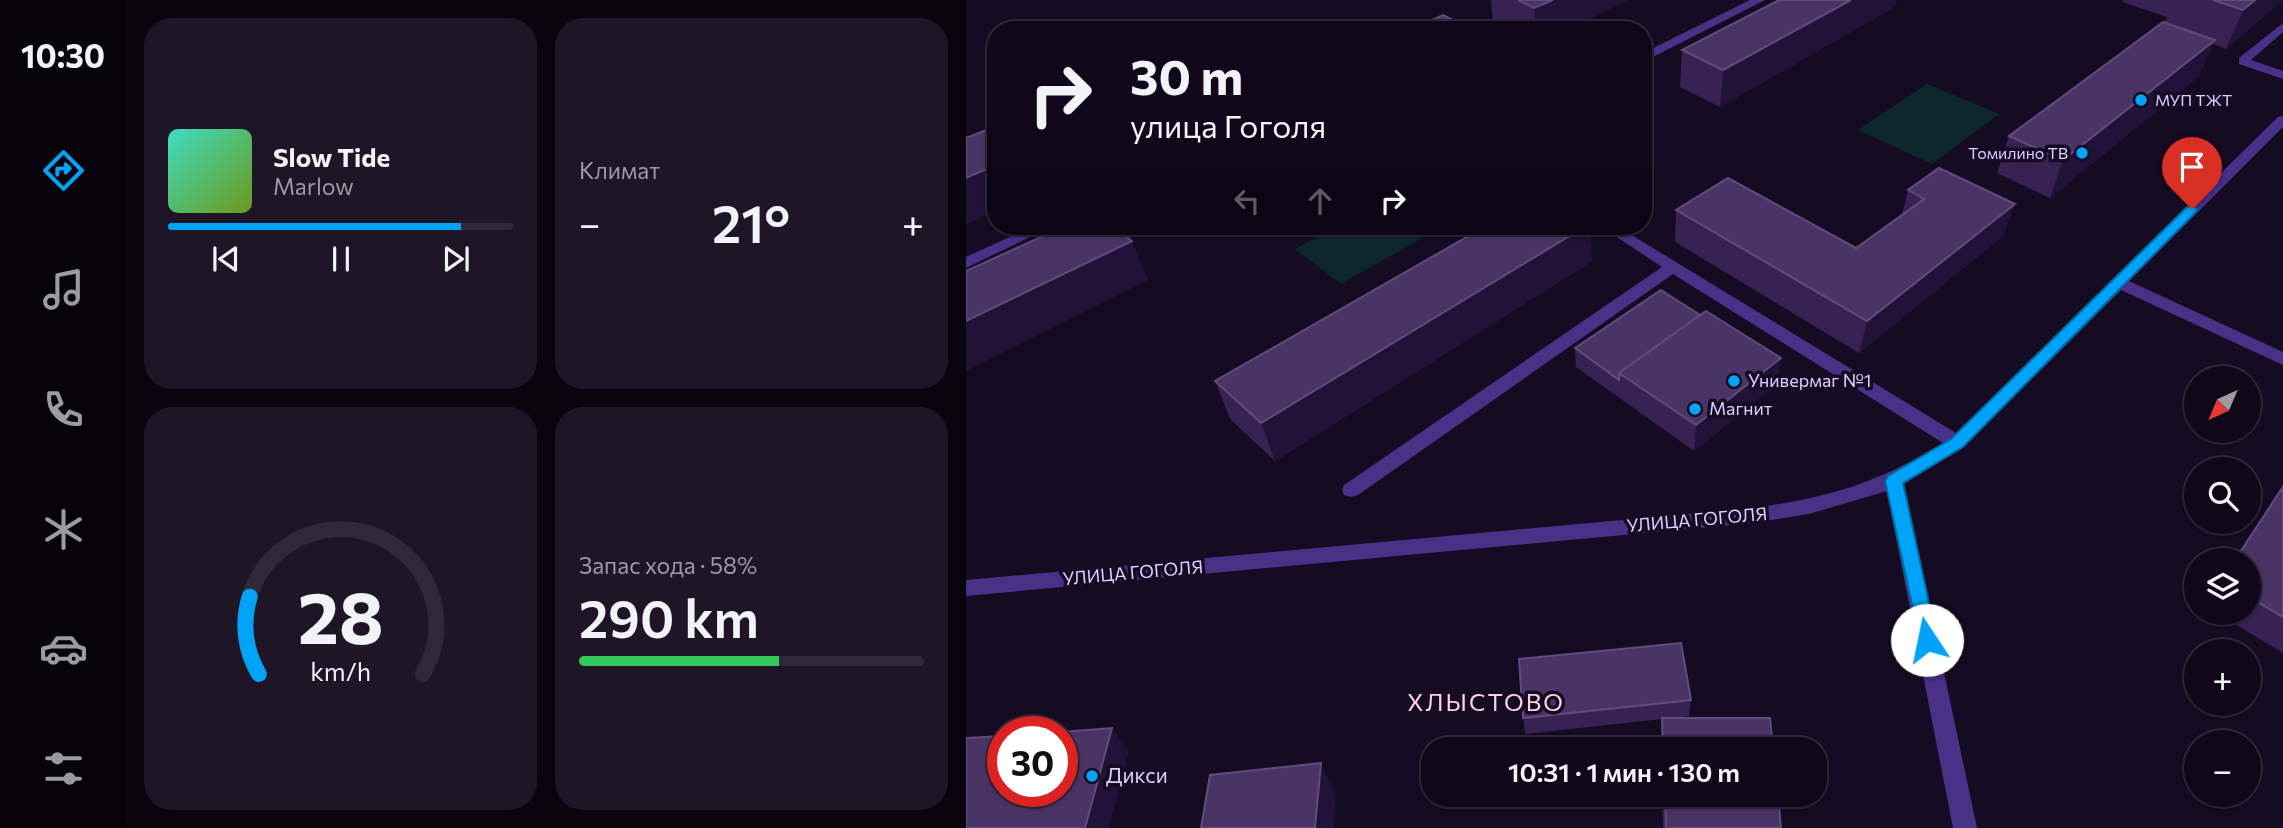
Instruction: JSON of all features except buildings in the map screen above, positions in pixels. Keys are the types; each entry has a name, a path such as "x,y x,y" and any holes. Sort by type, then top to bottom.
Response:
{"street":[{"path":"1652,54 1759,0"},
{"path":"2283,26 2243,61 2283,75"},
{"name":"УЛИЦА ГОГОЛЯ","path":"966,589 1639,525 1730,520 1817,506 1894,481 1957,443 2283,120"},
{"path":"966,263 1027,235"},
{"path":"1621,235 1957,443"},
{"path":"1351,489 1673,267"},
{"path":"2118,282 2283,359"},
{"path":"1894,481 1965,828"}],"green space":[{"path":"1927,84 1999,114 1932,164 1858,130"},
{"path":"1322,235 1427,235 1341,284 1295,249"}],"place":[{"name":"МУП ТЖТ","path":"2141,100"},
{"name":"Томилино ТВ","path":"2082,153"},
{"name":"Универмаг №1","path":"1734,381"},
{"name":"Магнит","path":"1695,409"},
{"name":"Дикси","path":"1092,776"}],"district":[{"name":"ХЛЫСТОВО","path":"1486,703"}],"route":[{"path":"1927,640 1894,481 1957,443 2192,209"}]}
